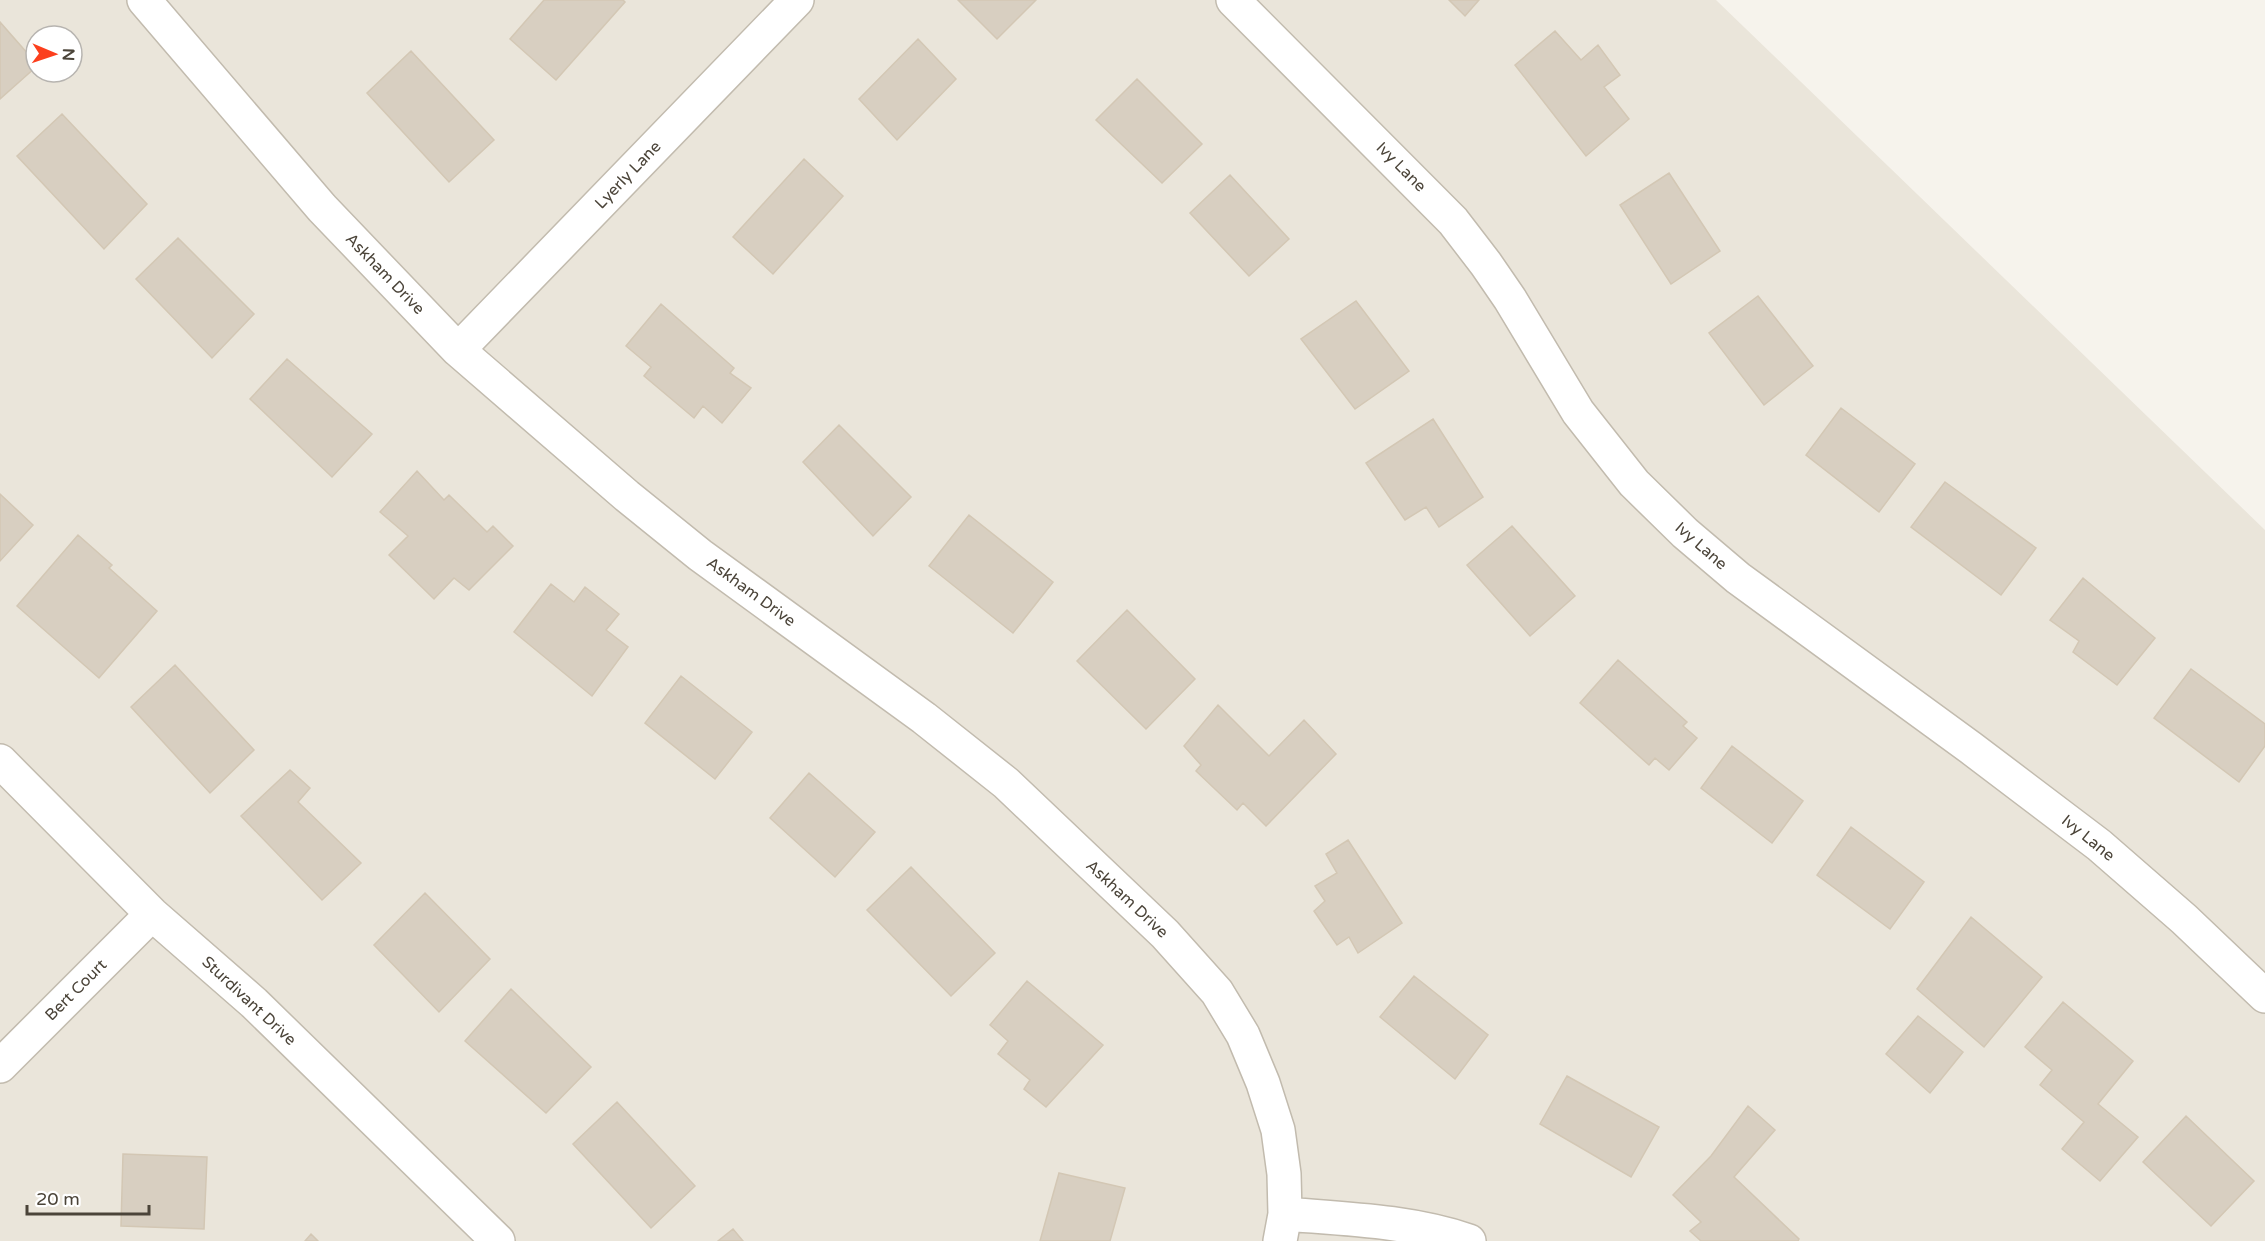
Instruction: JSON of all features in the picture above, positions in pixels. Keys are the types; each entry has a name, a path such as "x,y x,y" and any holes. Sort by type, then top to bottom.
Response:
{"street":[{"name":"Askham Drive","path":"144,0 322,208 458,350 627,496 700,555 924,718 1006,783 1165,934 1217,992 1243,1035 1263,1083 1278,1130 1284,1174 1282,1227 1384,1222 1455,1236 1469,1241"},
{"name":"Lyerly Lane","path":"458,350 797,0"},
{"name":"Ivy Lane","path":"1233,0 1453,221 1510,299 1578,412 1634,483 1685,533 1738,578 1971,748 2099,845 2265,996"},
{"name":"Sturdivant Drive","path":"0,761 152,914 254,1003 498,1241"},
{"name":"Bert Court","path":"0,1066 152,914"}],"shaded area":[{"path":"0,0 1716,0 2265,530 2265,1241 0,1241"}],"building":[{"path":"544,0 623,0 625,2 556,80 510,39"},
{"path":"958,0 1036,0 997,39"},
{"path":"1449,0 1479,0 1465,16"},
{"path":"0,22 24,49 24,78 0,99"},
{"path":"1555,31 1581,60 1598,45 1620,75 1604,87 1629,119 1586,156 1515,65"},
{"path":"918,39 956,79 897,140 859,99"},
{"path":"411,51 494,140 449,182 367,93"},
{"path":"1137,79 1202,144 1162,183 1096,120"},
{"path":"62,114 147,204 104,249 17,156"},
{"path":"804,159 843,196 773,274 733,237"},
{"path":"1669,173 1720,251 1671,284 1620,205"},
{"path":"1230,175 1289,239 1249,276 1190,213"},
{"path":"178,238 254,314 212,358 136,279"},
{"path":"1758,296 1813,366 1764,405 1709,333"},
{"path":"1356,301 1409,371 1355,409 1301,339"},
{"path":"661,304 734,368 730,373 751,388 722,423 703,406 694,418 644,376 651,367 626,346"},
{"path":"287,359 372,434 332,477 250,399"},
{"path":"1841,408 1915,464 1879,512 1806,455"},
{"path":"1433,419 1483,497 1439,527 1426,507 1405,520 1366,463"},
{"path":"839,425 911,497 873,536 803,462"},
{"path":"417,471 444,500 449,495 487,532 493,526 513,546 469,590 454,578 434,599 389,555 408,536 380,512"},
{"path":"1945,482 2036,548 2001,595 1911,527"},
{"path":"0,494 33,525 0,561"},
{"path":"969,515 1053,582 1013,633 929,566"},
{"path":"1512,526 1575,596 1530,636 1467,565"},
{"path":"78,535 112,565 109,568 157,611 99,678 17,606"},
{"path":"2083,578 2155,638 2117,685 2073,652 2079,641 2050,620"},
{"path":"551,584 574,602 585,587 619,614 606,630 628,647 592,696 514,632"},
{"path":"1127,610 1195,679 1146,729 1077,661"},
{"path":"1618,660 1687,722 1683,726 1697,738 1669,770 1655,758 1649,765 1580,703"},
{"path":"175,665 254,750 210,793 131,707"},
{"path":"2191,669 2265,724 2265,746 2239,782 2154,718"},
{"path":"681,676 752,732 715,779 645,723"},
{"path":"1218,705 1269,756 1304,720 1336,754 1266,826 1243,803 1237,810 1196,771 1201,765 1184,746"},
{"path":"1732,746 1803,801 1772,843 1701,788"},
{"path":"290,770 310,788 298,802 361,863 322,900 241,816"},
{"path":"809,773 875,832 835,877 770,818"},
{"path":"1851,827 1924,882 1890,929 1817,875"},
{"path":"1348,840 1402,923 1358,953 1349,937 1337,945 1314,911 1325,901 1315,886 1337,873 1326,854"},
{"path":"911,867 995,953 951,996 867,910"},
{"path":"425,893 490,959 439,1012 374,945"},
{"path":"1971,917 2042,977 1984,1047 1917,989"},
{"path":"1414,976 1488,1035 1455,1079 1380,1017"},
{"path":"1027,981 1103,1045 1046,1107 1024,1089 1030,1080 998,1054 1008,1041 990,1025"},
{"path":"511,989 591,1067 546,1113 465,1041"},
{"path":"2063,1002 2133,1061 2098,1104 2138,1137 2100,1181 2062,1149 2084,1122 2040,1085 2052,1070 2025,1047"},
{"path":"1918,1016 1963,1052 1930,1093 1886,1054"},
{"path":"1567,1076 1659,1127 1631,1177 1540,1124"},
{"path":"617,1102 695,1186 651,1228 573,1144"},
{"path":"1748,1106 1775,1130 1734,1177 1799,1239 1798,1241 1701,1241 1690,1231 1701,1222 1673,1195 1711,1156"},
{"path":"2186,1116 2254,1181 2211,1226 2143,1162"},
{"path":"123,1154 207,1157 204,1229 121,1226"},
{"path":"1059,1173 1125,1188 1110,1241 1040,1241"},
{"path":"733,1229 743,1241 718,1241"},
{"path":"311,1234 318,1241 305,1241"}]}
